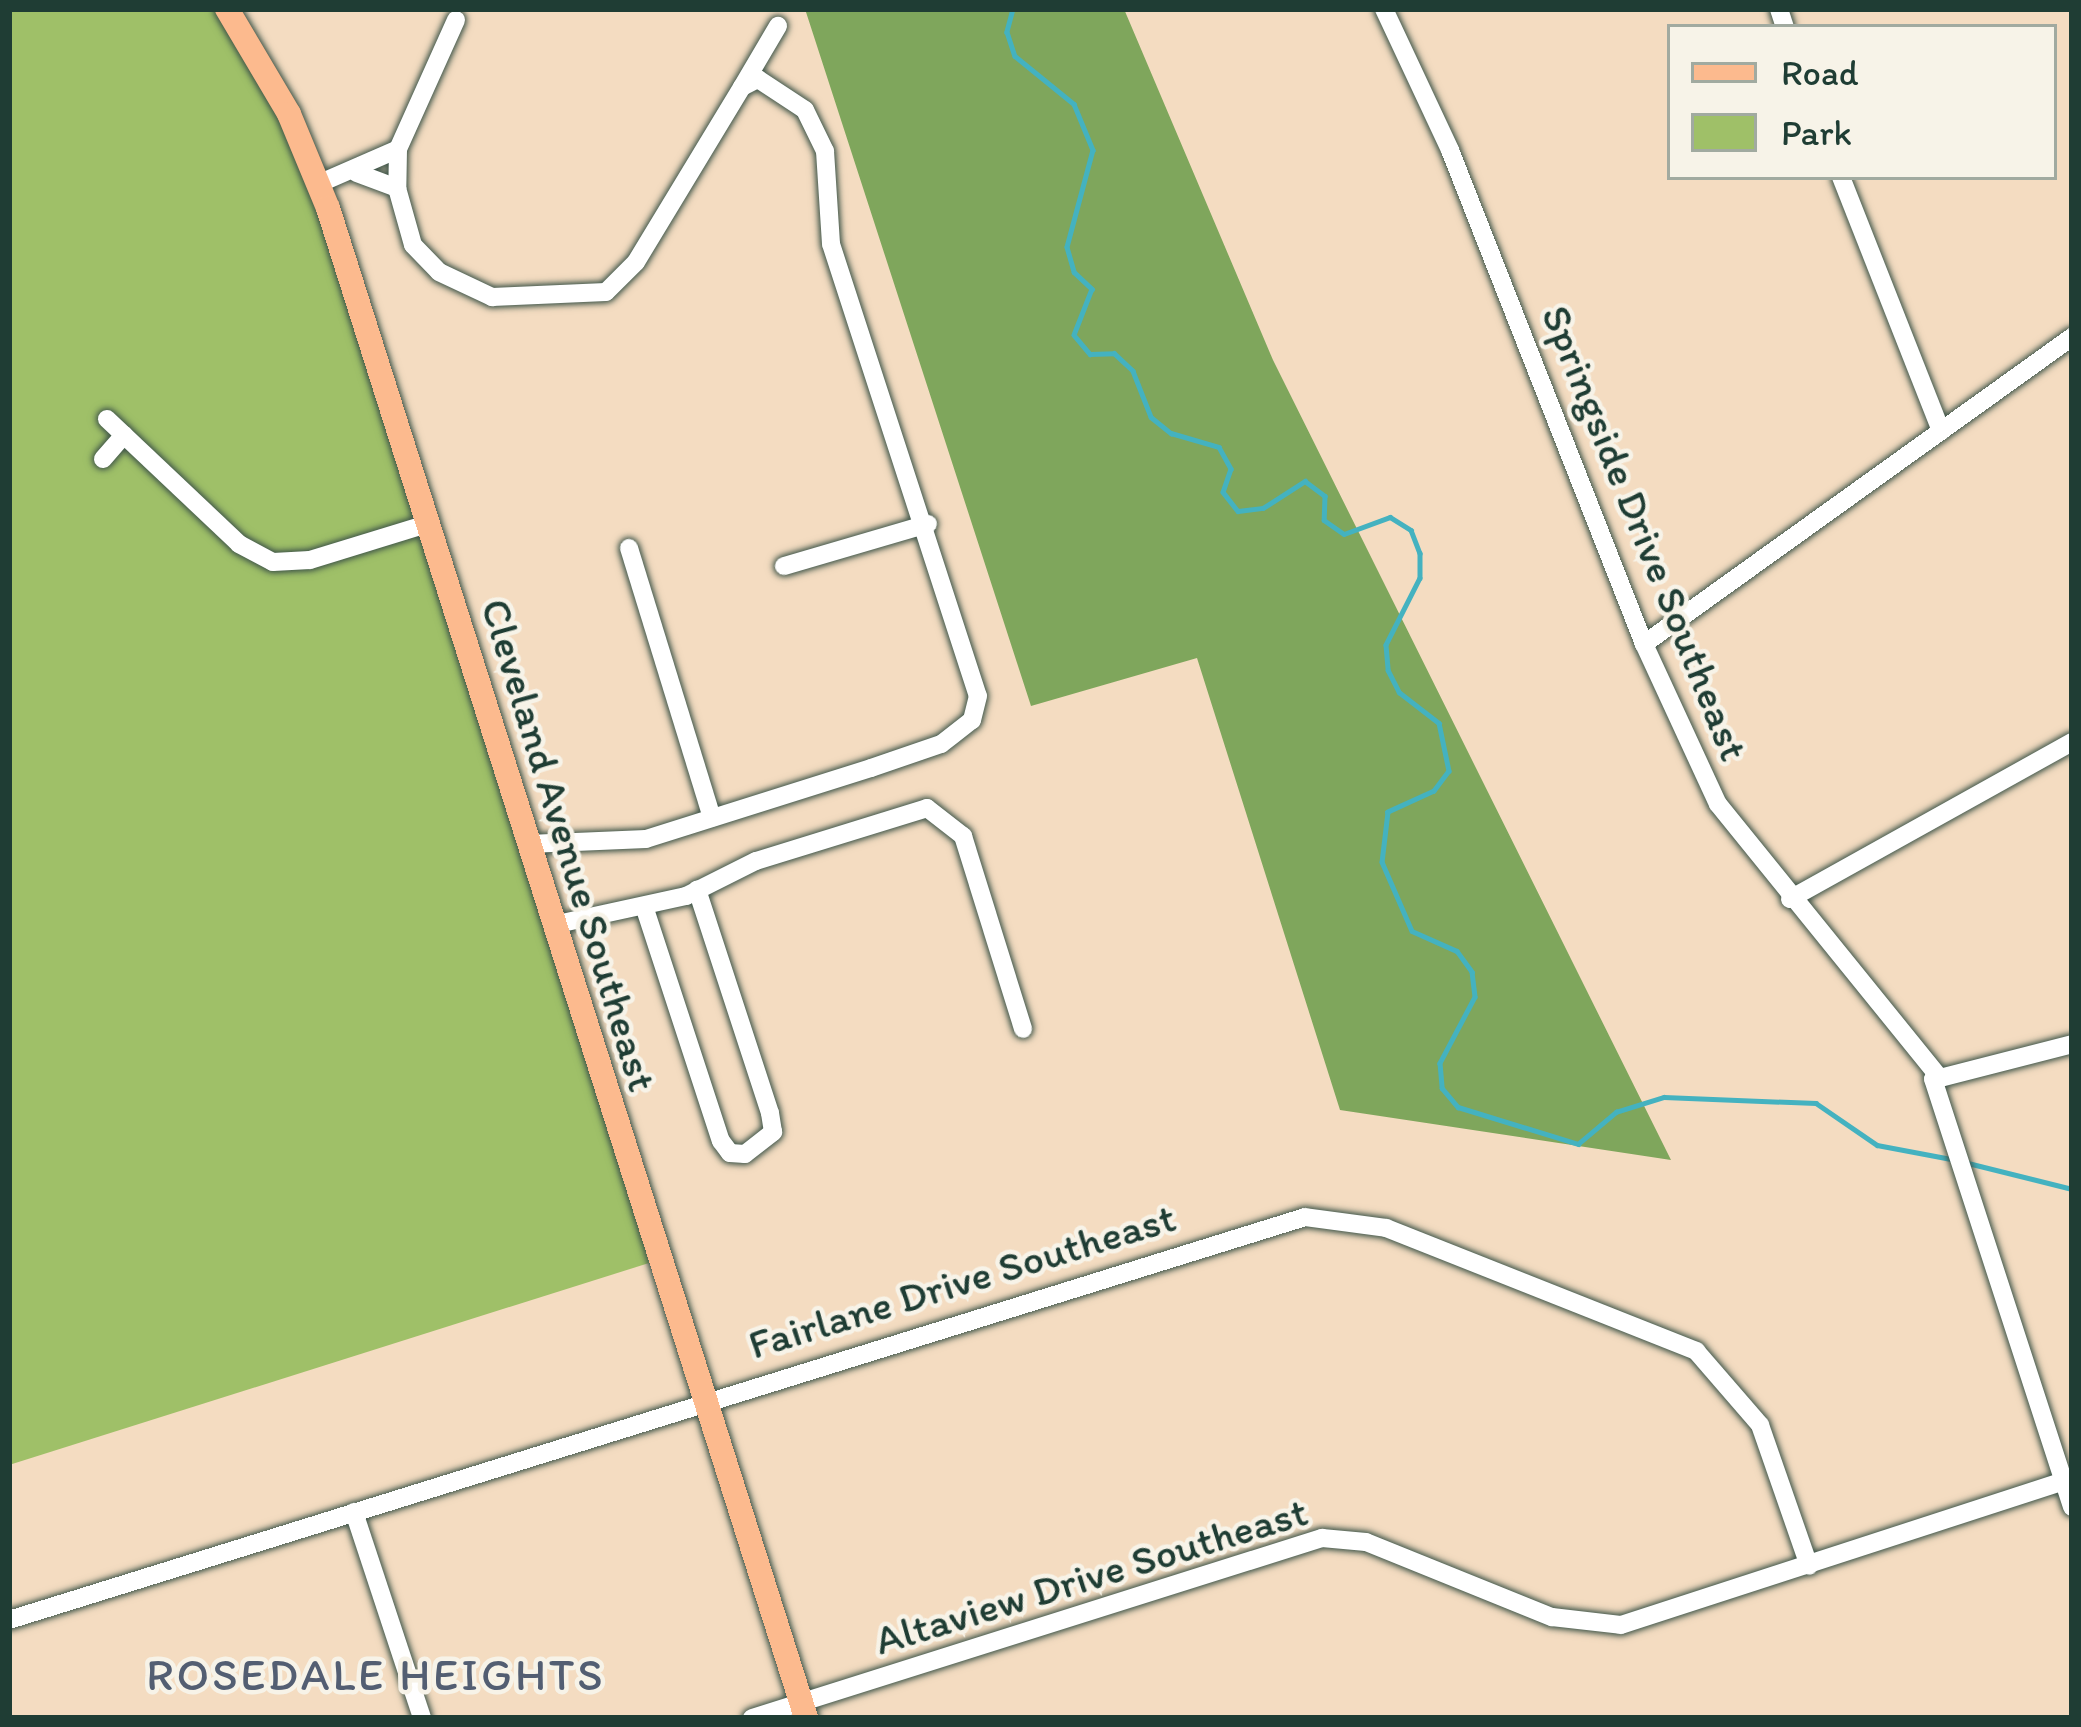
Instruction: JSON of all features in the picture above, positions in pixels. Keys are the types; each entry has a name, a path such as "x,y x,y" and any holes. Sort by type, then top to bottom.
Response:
{"main road":[{"name":"Cleveland Avenue Southeast","path":"227,9 289,114 318,184 804,1710"}],"street":[{"name":"Springside Drive Southeast","path":"1384,9 1475,212 1644,644 1718,805 1940,1078"},
{"path":"456,20 398,148 397,188 413,245 467,289 522,299 606,292 636,262 778,26"},
{"path":"528,844 646,839 941,744 972,720 978,696 928,524 831,244 825,151 805,110 758,79 742,87"},
{"path":"358,173 367,159 398,148"},
{"path":"318,184 358,173 397,188"},
{"path":"1842,180 1941,431"},
{"path":"1644,644 2072,337"},
{"path":"107,419 239,544 272,562 310,560 427,524"},
{"path":"103,459 124,435"},
{"path":"784,566 928,524"},
{"path":"629,548 712,817"},
{"path":"1790,899 2072,742"},
{"path":"553,925 697,890 757,861 927,808 963,836 1022,1029"},
{"path":"644,906 721,1141 730,1153 745,1154 773,1132 770,1113 697,890"},
{"path":"1940,1078 2072,1044"},
{"name":"Springside Drive Southeast","path":"1940,1078 1934,1079 2072,1507"},
{"name":"Fairlane Drive Southeast","path":"9,1620 1264,1224 1350,1218 1649,1326 1696,1351 1760,1425 1809,1566"},
{"name":"Altaview Drive Southeast","path":"752,1718 804,1710 1322,1538 1366,1542 1552,1617 1594,1626 1645,1621 2065,1481"},
{"path":"353,1511 422,1718"}],"green space":[{"path":"9,9 241,9 313,149 605,1077 649,1263 9,1465"},
{"path":"805,9 1124,9 1273,360 1671,1160 1340,1110 1197,658 1031,706"}],"waterway":[{"path":"1013,9 1007,32 1015,56 1074,104 1093,150 1067,247 1074,272 1092,289 1074,335 1090,354 1114,353 1133,371 1151,417 1171,433 1219,447 1231,469 1223,492 1238,511 1263,508 1305,481 1325,496 1324,520 1344,534 1390,517 1411,530 1420,553 1420,578 1386,645 1388,670 1399,692 1439,723 1449,771 1434,791 1388,812 1382,862 1412,931 1457,951 1472,972 1475,997 1440,1063 1442,1088 1458,1107 1578,1144 1616,1112 1664,1097 1816,1103 1877,1145 1951,1159"},
{"path":"1968,1163 2072,1189"}],"district":[{"name":"ROSEDALE HEIGHTS","path":"376,1675"}]}
